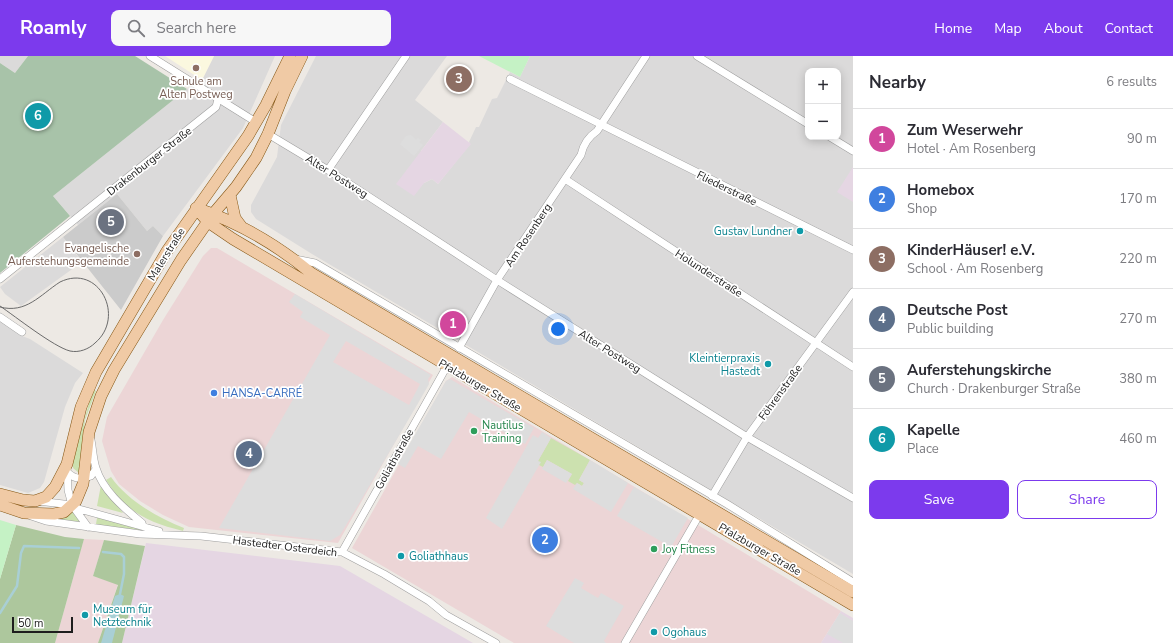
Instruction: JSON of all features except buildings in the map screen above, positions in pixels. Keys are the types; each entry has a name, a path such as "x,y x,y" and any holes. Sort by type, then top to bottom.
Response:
{"main road":[{"name":"Malerstraße","path":"36,501 46,497 53,490 68,468 74,428 91,382 167,251 235,155 256,122 290,56"},
{"name":"Malerstraße","path":"72,505 81,492 89,432 101,396 114,370 181,260 210,218 246,174 268,134 285,91 302,56"},
{"path":"230,195 235,218 241,226"},
{"name":"Pfalzburger Straße","path":"196,208 210,218 233,239 853,604"},
{"name":"Pfalzburger Straße","path":"210,218 241,226 294,259 318,277 654,475 709,500 853,592"},
{"name":"Hastedter Osterdeich","path":"0,494 23,500 36,501"},
{"path":"24,513 54,514 64,512 72,505"},
{"name":"Hastedter Osterdeich","path":"0,506 24,513"}],"street":[{"path":"150,56 256,122"},
{"path":"328,170 406,56"},
{"name":"Am Rosenberg","path":"459,348 497,280 581,155 583,148 591,135 597,131 646,56"},
{"path":"696,56 805,122"},
{"path":"510,79 601,125"},
{"name":"Drakenburger Straße","path":"0,279 216,107 218,99"},
{"name":"Fliederstraße","path":"601,125 853,250"},
{"name":"Alter Postweg","path":"268,134 328,170 497,280 747,437 853,498"},
{"path":"835,140 853,151"},
{"name":"Holunderstraße","path":"565,179 853,367"},
{"name":"Pfalzburger Straße","path":"294,259 315,263 459,348 709,500 853,582"},
{"name":"Föhrenstraße","path":"625,643 699,514 747,437 853,292"},
{"path":"0,318 22,332"},
{"name":"Goliathstraße","path":"342,552 447,366"},
{"name":"Malerstraße","path":"89,432 96,469 115,499 142,523 143,526"},
{"path":"68,468 75,478 92,476 96,469"},
{"name":"Malerstraße","path":"68,468 68,488 72,505 88,527"},
{"name":"Hastedter Osterdeich","path":"36,501 72,505 79,509 169,533"},
{"name":"Hastedter Osterdeich","path":"24,513 46,522 140,534 169,533 342,552 384,574 429,601 446,615 496,643"}],"shaded area":[{"path":"0,56 28,56 15,73 0,63"},
{"name":"Schule am Alten Postweg","path":"165,56 214,56 202,80"},
{"path":"214,56 275,56 243,128 163,236 153,226 147,231 117,194 78,225 53,196 187,89 202,80"},
{"path":"316,56 447,56 415,100 443,122 421,151 424,183 432,179 438,184 470,144 469,142 476,127 479,127 492,99 497,98 510,72 520,77 530,56 853,56 853,574 312,254 256,219 251,212 251,205 277,157 281,125"},
{"path":"443,122 471,144 438,184 432,179 424,183 414,196 396,184"},
{"path":"411,135 416,140 418,138 421,140 419,142 423,145 414,156 400,144 406,136"},
{"path":"853,167 853,202 837,192"},
{"path":"117,194 147,231 153,226 163,236 121,310 63,237"},
{"path":"63,237 82,262 21,306 5,294 0,287"},
{"path":"211,248 217,248 433,375 338,543 189,527 163,515 140,501 119,484 111,471 102,441 107,417 163,320 203,256"},
{"path":"295,294 431,375 428,379 429,384 354,512 340,535 330,541 219,528 330,335 300,317 303,312 289,302","holes":["346,341 420,384 409,405 333,362"]},
{"path":"0,321 83,373 75,383 65,407 44,482 40,488 28,493 0,485"},
{"path":"452,377 841,611 821,643 514,643 352,548 446,381"},
{"path":"450,379 534,428 525,444 469,412 441,459 418,446 405,468 398,464 446,381"},
{"path":"542,432 551,438 538,461 541,462 502,529 486,518 533,435 538,438"},
{"path":"547,460 572,474 566,483 542,469"},
{"path":"590,460 628,483 611,512 573,489 577,483 582,486 584,483 579,480"},
{"path":"634,487 688,518 671,547 617,516"},
{"path":"84,539 104,540 93,576 118,584 98,643 55,643"},
{"path":"146,543 340,566 473,643 122,643"},
{"path":"575,578 584,583 581,588 598,598 601,593 624,606 604,641 606,643 574,643 546,626"},
{"path":"841,611 853,618 853,643 821,643"},
{"path":"840,613 853,621 853,643 843,643 827,634"}],"green space":[{"path":"28,56 135,56 187,89 53,196 70,216 0,273 0,63 15,73"},
{"path":"479,56 530,56 520,77"},
{"path":"93,389 96,391 85,420 79,473 73,468 73,460"},
{"path":"551,438 590,460 579,480 584,483 582,486 577,483 575,485 568,481 572,474 547,460 543,467 539,465 538,461"},
{"path":"111,477 134,501 154,514 184,528 183,531 159,524 138,514 130,508 121,500 106,480"},
{"path":"101,485 123,513 97,506"},
{"path":"73,511 83,523 54,520"},
{"path":"95,516 146,531 99,525 96,524 97,518"},
{"path":"0,520 16,525 0,579"},
{"path":"16,525 65,537 84,539 55,643 0,643 0,579"},
{"path":"104,540 145,546 122,643 98,643 118,585 93,576"}],"water":[{"path":"120,594 124,596 112,643 101,643 115,596"}],"waterway":[{"path":"0,613 17,586 21,553 24,546 79,548"},
{"path":"103,552 121,554 124,557 124,574 120,594"}],"tram line":[{"path":"0,306 7,311 25,324 35,331 55,344 70,351 84,350 95,343 104,332 108,320 108,307 104,296 96,286 86,280 74,278 60,282 25,306 18,308 9,308 0,307"}],"place":[{"name":"Schule am Alten Postweg","path":"196,68"},
{"name":"KinderHäuser! e.V.","path":"459,79"},
{"name":"Kapelle","path":"38,116"},
{"name":"Auferstehungskirche","path":"111,222"},
{"name":"Gustav Lundner","path":"800,231"},
{"name":"Evangelische Auferstehungsgemeinde","path":"137,254"},
{"name":"Zum Weserwehr","path":"453,324"},
{"name":"Kleintierpraxis Hastedt","path":"768,364"},
{"name":"HANSA-CARRÉ","path":"214,393"},
{"name":"Nautilus Training","path":"474,431"},
{"name":"Deutsche Post","path":"249,454"},
{"name":"Homebox","path":"545,540"},
{"name":"Joy Fitness","path":"654,549"},
{"name":"Goliathhaus","path":"401,556"},
{"name":"Museum für Netztechnik","path":"85,615"},
{"name":"Ogohaus","path":"654,632"}]}
